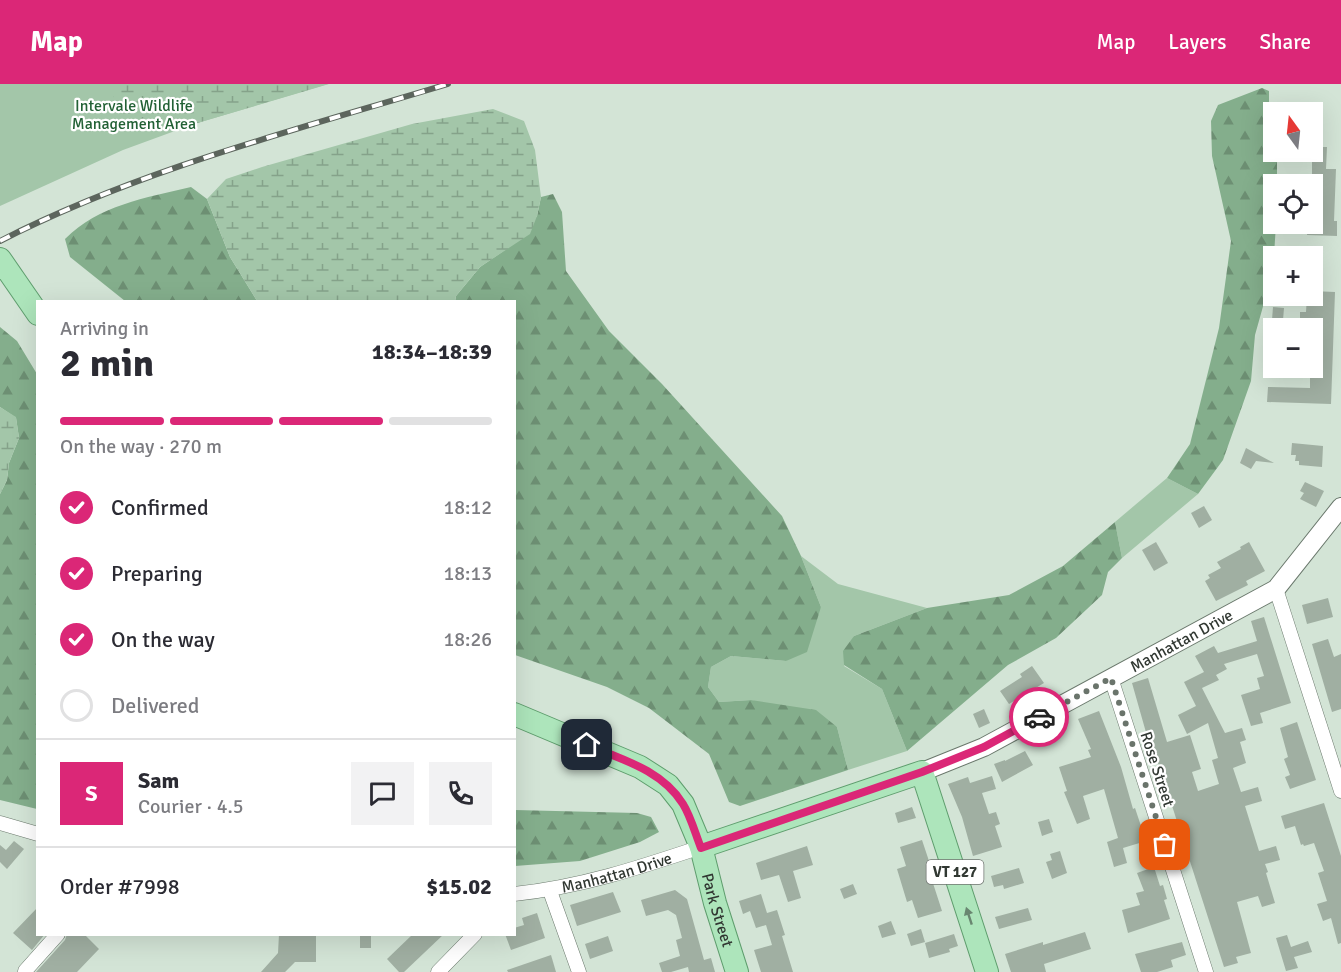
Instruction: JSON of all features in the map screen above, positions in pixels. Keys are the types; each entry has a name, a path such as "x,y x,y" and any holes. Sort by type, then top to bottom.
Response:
{"main road":[{"path":"0,259 36,311"},
{"name":"Park Street","path":"516,715 656,776 668,785 683,804 701,848 715,903 737,972"},
{"name":"Manhattan Drive","path":"701,848 922,772"},
{"name":"VT 127","path":"922,772 987,972"}],"street":[{"name":"Manhattan Drive","path":"922,772 984,747 1276,589 1341,507"},
{"path":"1276,589 1341,791"},
{"name":"Rose Street","path":"1111,678 1206,972"},
{"path":"0,823 36,833"},
{"name":"Manhattan Drive","path":"516,894 550,891 594,881 701,848"},
{"path":"550,891 579,972"},
{"path":"25,971 56,936"},
{"path":"438,972 474,936"}],"green space":[{"path":"0,84 328,84 194,124 123,150 0,206"},
{"name":"Intervale Wildlife Management Area","path":"107,84 329,84 194,124 168,127 123,115"},
{"path":"1262,88 1269,91 1269,102 1263,102 1263,162 1277,162 1277,174 1263,174 1263,234 1275,234 1275,246 1263,246 1263,306 1255,335 1251,381 1223,460 1198,494 1167,478 1190,444 1219,328 1231,241 1212,156 1211,121 1218,105"},
{"path":"493,109 524,121 535,150 541,197 530,234 480,267 455,300 256,300 230,257 207,199 226,179 412,124"},
{"path":"191,187 207,199 230,257 256,300 124,300 70,257 65,239 78,227 124,204"},
{"path":"553,194 562,212 566,271 609,331 662,384 782,516 821,607 807,652 786,661 731,656 711,667 708,687 719,702 751,700 816,710 837,727 848,770 740,806 729,802 709,754 649,708 607,687 516,655 516,300 455,300 456,296 480,267 502,252 537,216 541,197"},
{"path":"0,327 17,341 36,372 36,809 0,800 0,494 7,480 9,463 19,438 16,418 0,407"},
{"path":"0,407 16,417 19,438 9,463 7,480 0,494"},
{"path":"1167,478 1198,494 1122,558 1115,522"},
{"path":"1115,522 1122,558 1108,572 1102,595 1056,638 1008,665 907,751 882,689 844,665 843,651 854,636 927,608 1009,595 1063,566"},
{"path":"801,556 838,584 927,608 854,636 844,666 882,689 907,751 848,770 837,727 751,700 719,702 708,687 711,667 731,656 786,661 821,607"},
{"path":"516,810 637,813 651,817 659,832 640,842 580,861 516,866"}],"building":[{"path":"1323,147 1327,147 1326,169 1336,169 1334,221 1337,221 1337,236 1307,235 1323,234 1323,174 1312,174 1312,162 1323,162"},
{"path":"1323,291 1335,292 1331,404 1267,402 1268,387 1310,388 1310,378 1323,378 1323,318 1300,318 1300,312 1306,312 1306,306 1323,306"},
{"path":"1273,307 1284,308 1283,318 1272,318"},
{"path":"1292,443 1323,446 1322,467 1299,465 1299,461 1295,461 1296,455 1291,455"},
{"path":"1246,448 1274,463 1256,461 1251,469 1240,463"},
{"path":"1305,482 1324,491 1316,507 1300,499 1304,493 1300,491"},
{"path":"1204,506 1212,520 1199,528 1191,513"},
{"path":"1156,542 1168,563 1154,571 1142,550"},
{"path":"1249,542 1265,571 1246,581 1248,585 1216,601 1205,581 1210,578 1208,575 1221,568 1217,562"},
{"path":"1328,598 1333,617 1307,624 1302,605"},
{"path":"1264,617 1291,703 1260,713 1263,723 1251,726 1241,695 1260,689 1257,678 1264,676 1257,654 1224,664 1227,669 1216,675 1219,680 1202,688 1225,733 1242,728 1246,740 1240,742 1246,763 1233,768 1241,792 1258,787 1262,801 1245,806 1259,851 1276,846 1280,860 1265,864 1275,903 1262,907 1258,896 1237,902 1251,953 1236,957 1238,963 1224,967 1151,742 1149,743 1132,683 1148,678 1167,742 1190,735 1201,769 1192,772 1198,791 1219,784 1212,760 1218,758 1208,723 1187,734 1178,715 1196,706 1184,682 1204,672 1195,656 1214,646 1218,653 1257,641 1251,621"},
{"path":"1328,639 1334,657 1341,654 1341,709 1332,712 1312,644"},
{"path":"1032,666 1044,683 1009,704 1000,691 1022,677 1020,674"},
{"path":"984,709 990,723 979,728 973,714"},
{"path":"1099,711 1146,841 1123,848 1127,863 1114,867 1107,842 1118,838 1104,789 1083,796 1090,819 1077,824 1064,792 1067,791 1059,767 1091,757 1088,750 1091,749 1078,719"},
{"path":"1297,722 1316,780 1290,789 1285,777 1290,775 1284,759 1288,757 1280,728"},
{"path":"1025,751 1033,765 1002,782 994,764"},
{"path":"992,776 996,789 982,793 989,814 996,812 1000,824 995,826 1002,847 973,856 962,817 948,784 968,777 970,783"},
{"path":"1324,803 1341,856 1341,943 1338,944 1331,918 1323,921 1317,904 1327,901 1318,873 1324,871 1314,843 1301,845 1295,826 1285,829 1281,816"},
{"path":"912,807 916,818 898,823 895,813"},
{"path":"1049,819 1053,832 1042,836 1038,822"},
{"path":"922,840 942,911 918,918 912,900 907,902 897,869 906,866 900,847"},
{"path":"14,841 24,849 7,869 0,862 0,845 6,850"},
{"path":"807,846 813,865 793,871 801,898 788,902 779,875 761,880 756,863"},
{"path":"1060,851 1067,873 1052,879 1046,862 1052,860 1050,854"},
{"path":"1154,867 1160,886 1163,885 1167,899 1164,900 1170,919 1128,933 1122,910 1140,905 1136,893 1144,891 1137,873"},
{"path":"1019,868 1024,883 1004,889 1003,885 994,887 991,876"},
{"path":"853,884 857,894 844,899 840,889"},
{"path":"675,890 687,899 704,960 711,958 715,972 689,972 688,967 662,972 659,963 680,956 676,940 682,938 676,915 668,910 646,916 641,900"},
{"path":"613,892 621,912 577,926 570,905"},
{"path":"761,894 767,913 777,910 793,972 761,972 754,950 772,945 766,925 756,928 750,911 743,914 739,901"},
{"path":"1028,908 1032,920 999,929 995,917"},
{"path":"36,909 36,936 43,936 32,950 13,933"},
{"path":"537,913 545,938 511,950 506,936 516,936 516,927 524,925 522,918"},
{"path":"891,921 896,934 882,938 878,926"},
{"path":"921,929 925,942 911,946 907,934"},
{"path":"1085,932 1091,949 1044,964 1046,972 1011,972 1005,954"},
{"path":"954,934 958,946 949,949 950,952 929,958 925,943"},
{"path":"1287,935 1291,947 1308,941 1312,952 1294,957 1298,968 1286,971 1276,938"},
{"path":"66,936 86,936 99,949 77,972 36,972"},
{"path":"279,936 316,936 316,962 295,962 285,972 261,972 278,953"},
{"path":"360,936 371,936 371,948 360,948"},
{"path":"411,936 442,936 404,972 399,972 387,959"},
{"path":"608,936 613,951 590,959 585,944"},
{"path":"1182,942 1186,955 1171,960 1173,967 1157,972 1141,972 1135,954"},
{"path":"551,955 556,972 508,972 507,970"}],"railway":[{"path":"0,241 53,215 164,172 277,135 448,84"}],"way so far":[{"path":"1039,717 1111,678 1165,845"}],"route":[{"path":"587,745 640,767 668,785 683,804 701,848 922,772 984,747 1039,717"}]}
